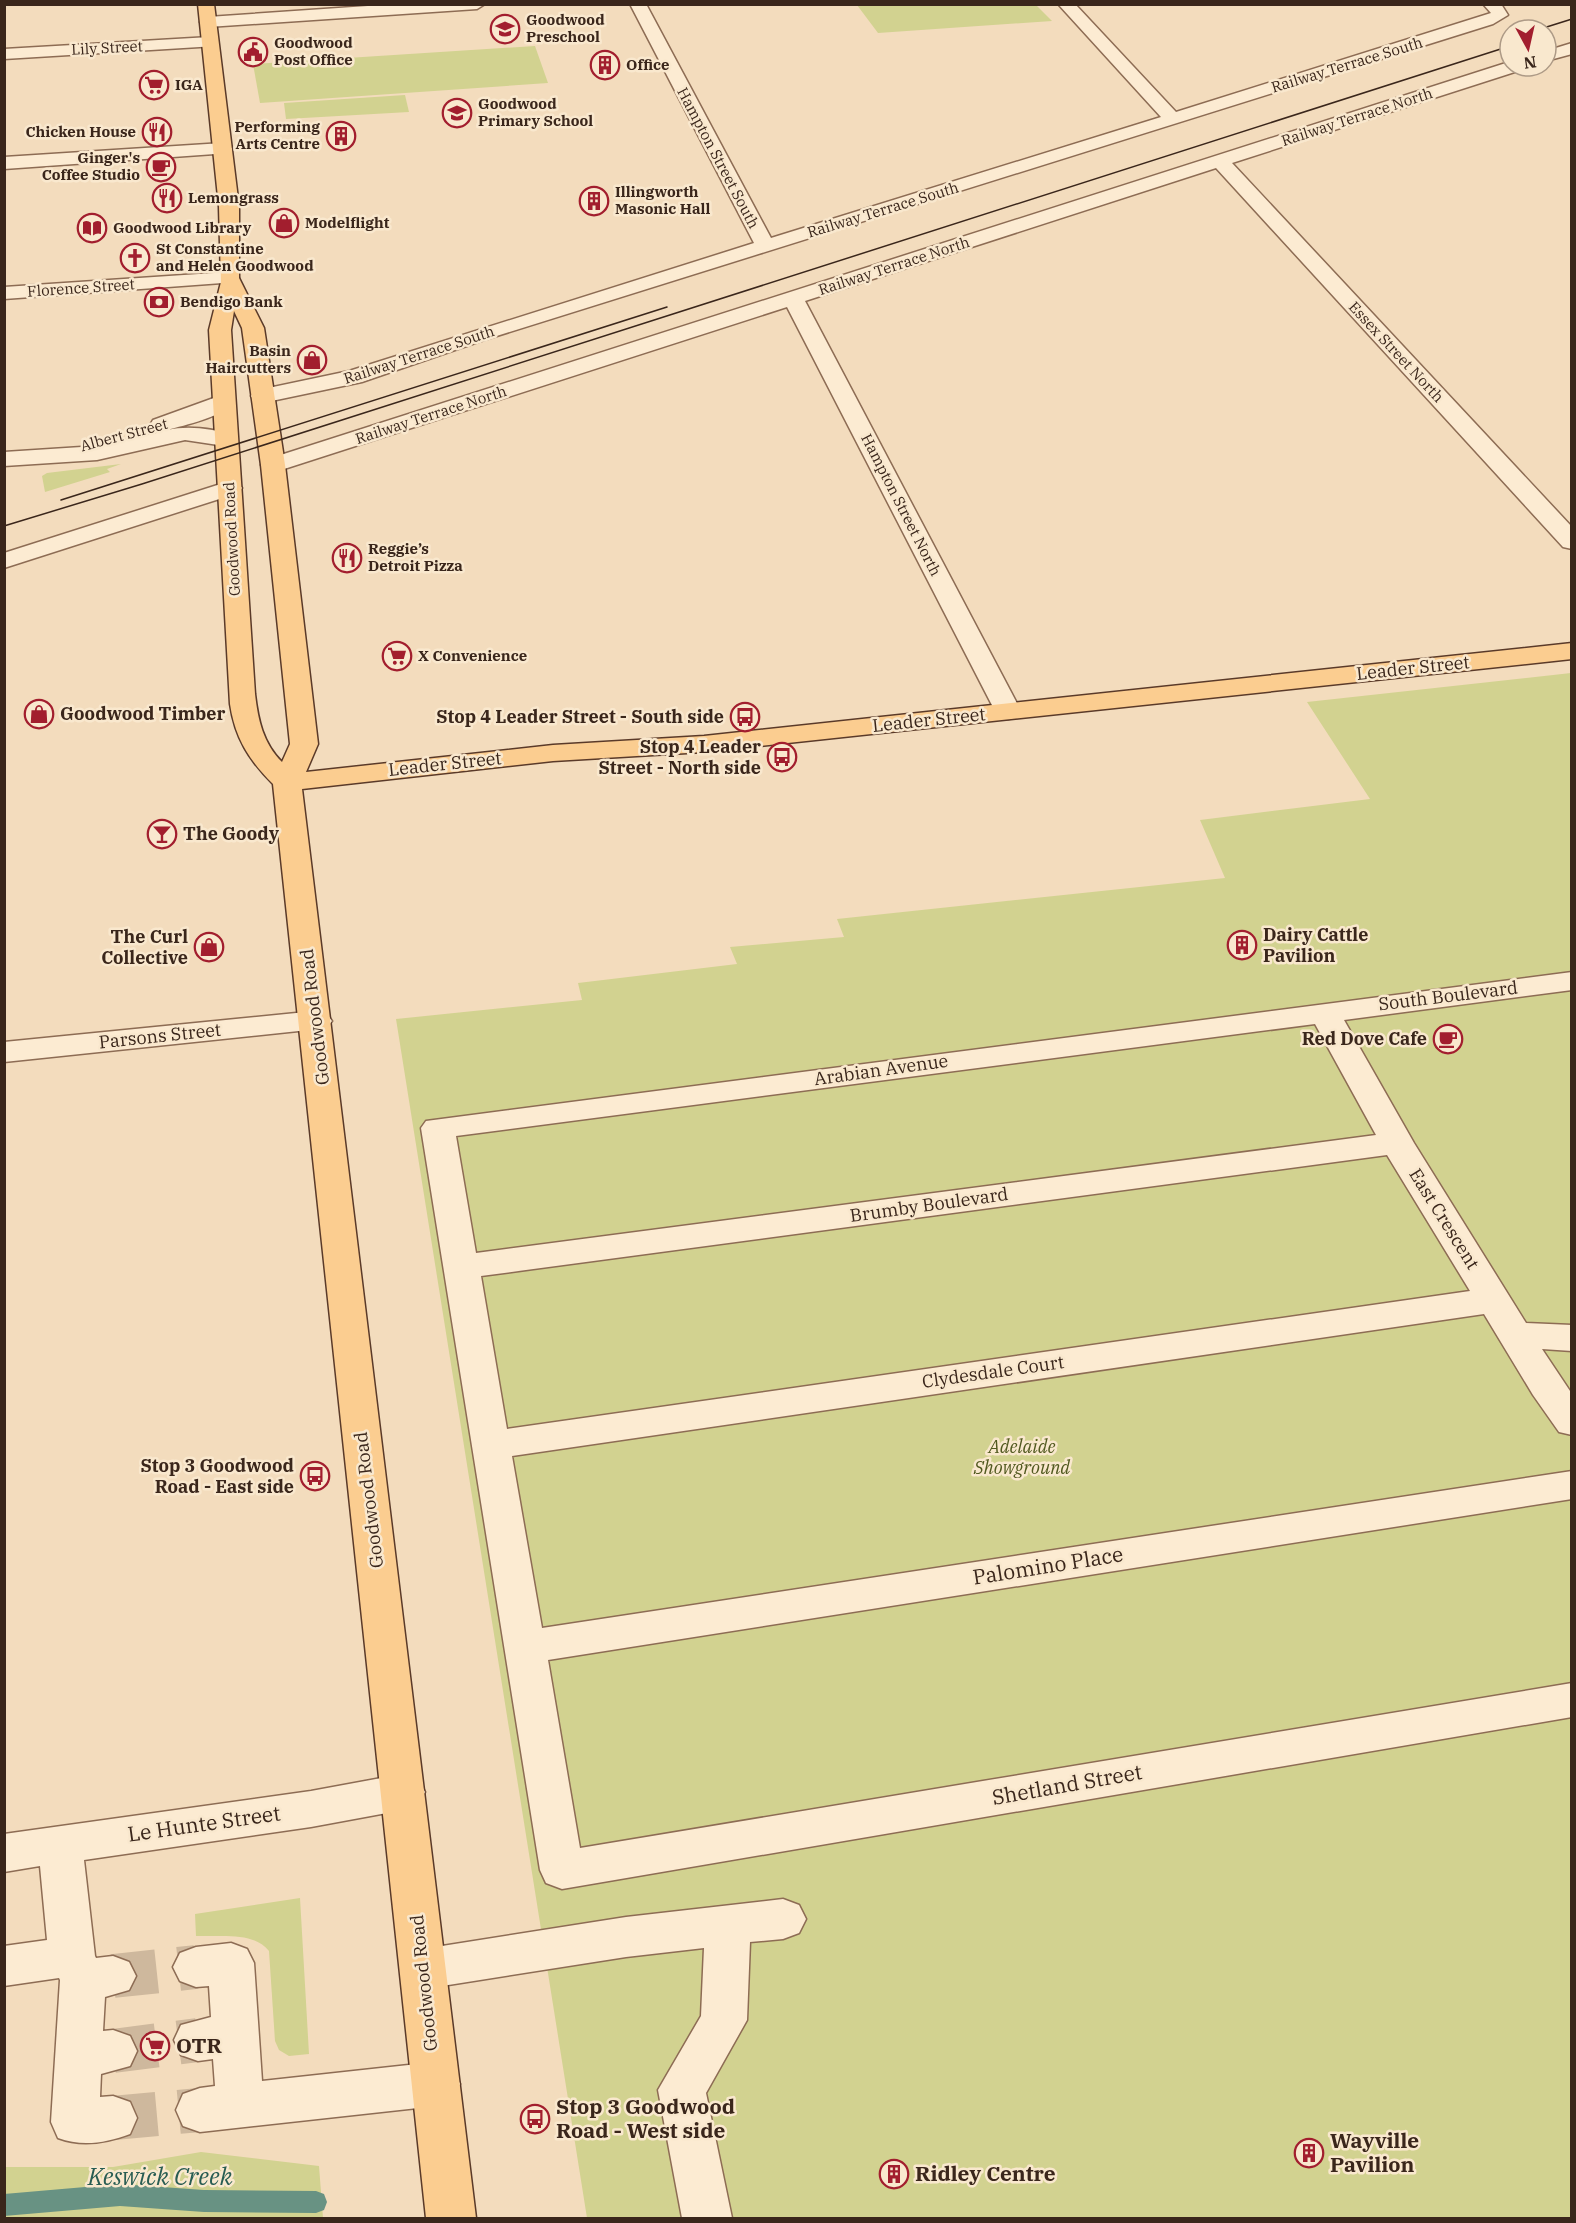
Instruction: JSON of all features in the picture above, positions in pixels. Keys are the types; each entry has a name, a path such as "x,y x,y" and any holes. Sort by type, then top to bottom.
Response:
{"main road":[{"name":"Goodwood Road","path":"207,13 229,207 230,280 220,330 222,402 230,488 239,664 245,715 253,742 262,757 287,782"},
{"name":"Goodwood Road","path":"230,280 253,328 273,465 304,744 287,782 449,2203"},
{"name":"Leader Street","path":"287,782 553,753 704,744 1572,651"}],"street":[{"path":"207,13 477,4"},
{"name":"Hampton Street South","path":"638,4 766,247"},
{"path":"1066,4 1173,119"},
{"name":"Railway Terrace South","path":"262,396 354,377 477,336 1497,18 1496,9"},
{"name":"Lily Street","path":"4,54 210,42"},
{"name":"Railway Terrace North","path":"273,465 1498,71"},
{"path":"4,163 223,149"},
{"name":"Essex Street North","path":"1220,161 1572,542"},
{"name":"Florence Street","path":"4,293 230,280"},
{"name":"Hampton Street North","path":"793,298 1008,711"},
{"name":"Albert Street","path":"13,458 113,440 195,414 222,402"},
{"path":"267,430 284,439 305,444 356,439"},
{"name":"Albert Street","path":"13,458 97,453 185,434 225,439"},
{"path":"4,475 14,469 13,458"},
{"path":"4,561 230,488"},
{"name":"South Boulevard","path":"1324,1012 1572,981"},
{"name":"Arabian Avenue","path":"461,1267 438,1128 1324,1012"},
{"name":"East Crescent","path":"1324,1012 1397,1143 1572,1422"},
{"name":"Parsons Street","path":"4,1052 316,1021"},
{"name":"Brumby Boulevard","path":"461,1267 1397,1143"},
{"path":"461,1267 525,1647"},
{"name":"Clydesdale Court","path":"491,1445 1494,1300"},
{"path":"1516,1335 1572,1338"},
{"name":"Palomino Place","path":"525,1647 1572,1485"},
{"name":"Shetland Street","path":"525,1647 562,1870 1572,1700"},
{"name":"Le Hunte Street","path":"4,1853 311,1809 403,1792"},
{"path":"60,1845 90,1971 95,2053 75,2122 112,2118"},
{"path":"423,1969 626,1937 783,1919"},
{"path":"706,2218 682,2090 724,2020 728,1926"},
{"path":"196,1967 231,1963 217,2037 220,2108 436,2084"},
{"path":"4,1966 90,1971"}],"green space":[{"path":"857,5 1036,5 1052,21 878,33"},
{"path":"535,46 548,83 260,103 253,64"},
{"path":"405,95 409,112 286,119 284,103"},
{"path":"121,464 107,469 110,472 45,492 42,476 47,473"},
{"name":"Adelaide Showground","path":"1571,673 1571,2218 587,2218 396,1019 582,1000 578,983 737,964 730,947 844,937 837,919 1225,878 1200,820 1370,799 1307,702"},
{"path":"300,1898 309,2054 289,2056 279,2050 275,2041 269,1951 254,1940 236,1936 196,1936 195,1914"},
{"path":"201,2152 319,2166 323,2218 5,2218 5,2167 113,2167"}],"waterway":[{"name":"Keswick Creek","path":"4,2205 120,2195 204,2201 316,2202"}],"tunnel":[{"path":"113,1976 196,1967"},
{"path":"113,2051 198,2040"},
{"path":"113,2118 200,2110"}],"tram line":[{"path":"1558,23 1572,19"},
{"path":"4,526 142,484 1498,50"},
{"path":"61,500 667,307"}],"place":[{"name":"Goodwood Preschool","path":"505,29"},
{"name":"Goodwood Post Office","path":"253,52"},
{"name":"Office","path":"605,65"},
{"name":"IGA","path":"154,85"},
{"name":"Goodwood Primary School","path":"457,113"},
{"name":"Chicken House","path":"157,132"},
{"name":"Performing Arts Centre","path":"341,136"},
{"name":"Ginger's Coffee Studio","path":"161,167"},
{"name":"Lemongrass","path":"167,198"},
{"name":"Illingworth Masonic Hall","path":"594,201"},
{"name":"Modelflight","path":"284,223"},
{"name":"Goodwood Library","path":"92,228"},
{"name":"St Constantine and Helen Goodwood","path":"135,258"},
{"name":"Bendigo Bank","path":"159,302"},
{"name":"Basin Haircutters","path":"312,360"},
{"name":"Reggie’s Detroit Pizza","path":"347,558"},
{"name":"X Convenience","path":"397,656"},
{"name":"Goodwood Timber","path":"39,714"},
{"name":"Stop 4 Leader Street - South side","path":"745,717"},
{"name":"Stop 4 Leader Street - North side","path":"782,757"},
{"name":"The Goody","path":"162,834"},
{"name":"Dairy Cattle Pavilion","path":"1242,945"},
{"name":"The Curl Collective","path":"209,947"},
{"name":"Red Dove Cafe","path":"1448,1039"},
{"name":"Stop 3 Goodwood Road - East side","path":"315,1476"},
{"name":"OTR","path":"155,2046"},
{"name":"Stop 3 Goodwood Road - West side","path":"535,2119"},
{"name":"Wayville Pavilion","path":"1309,2153"},
{"name":"Ridley Centre","path":"894,2174"}]}
